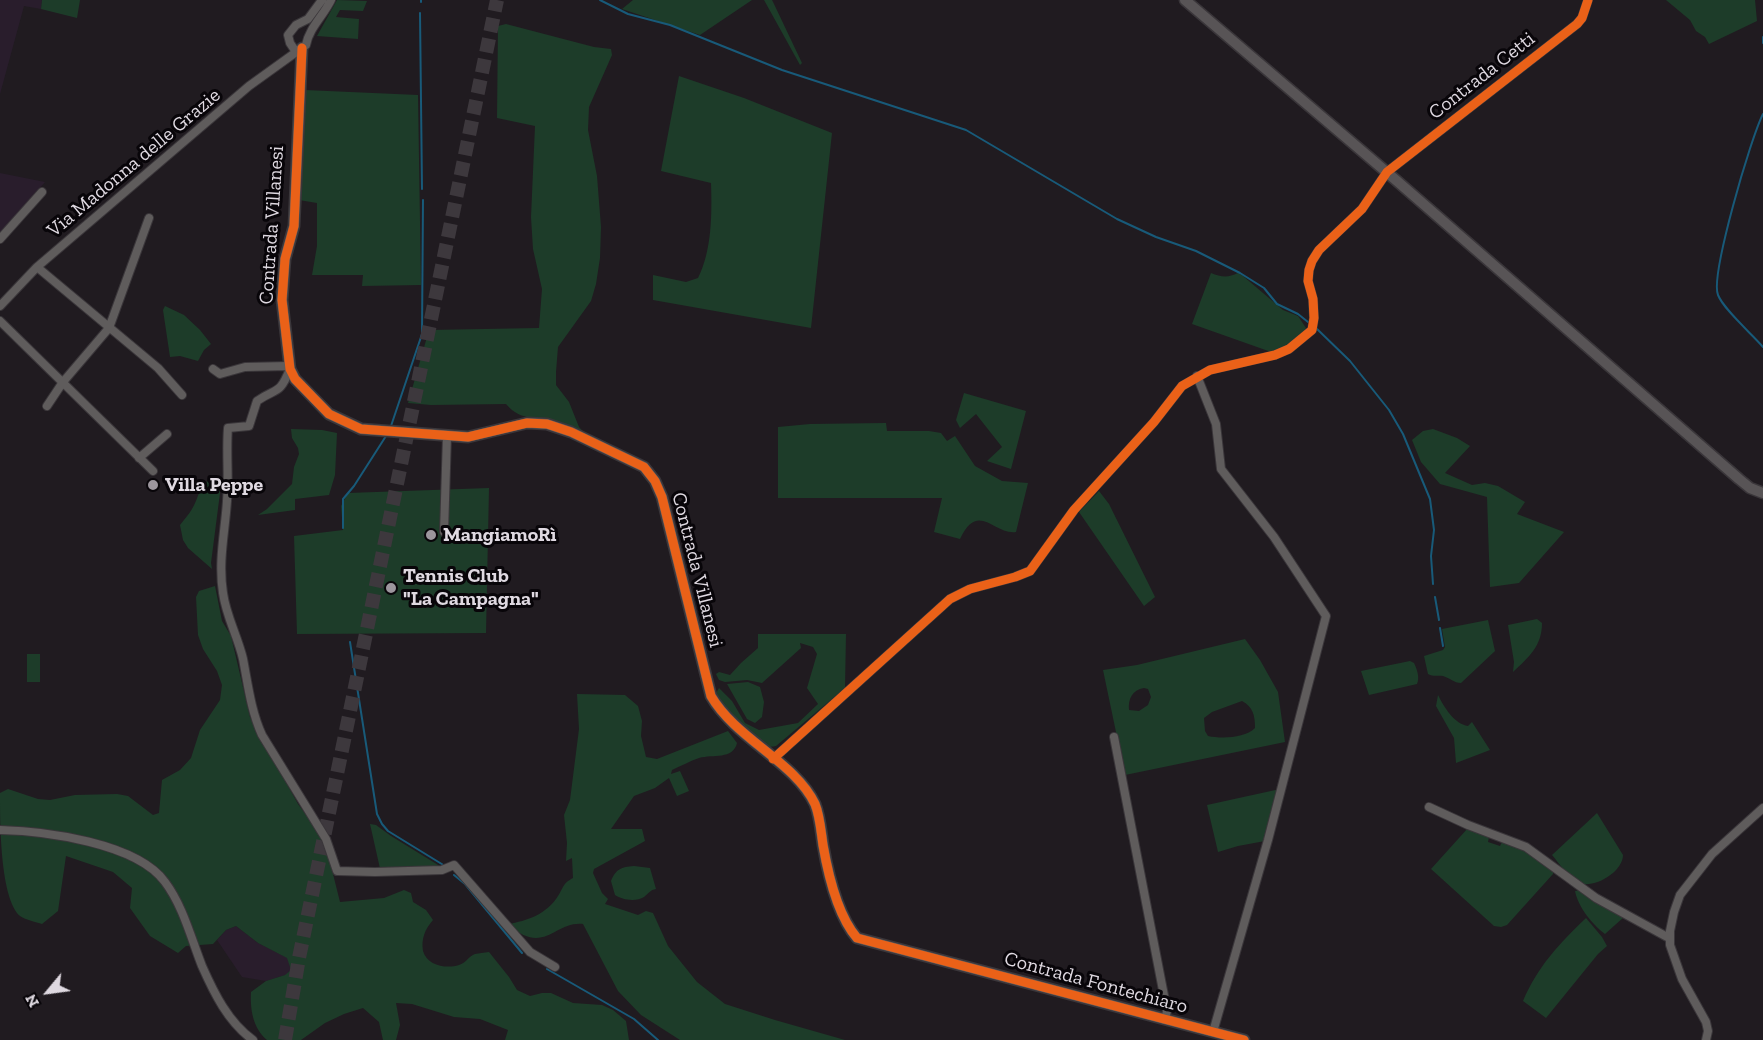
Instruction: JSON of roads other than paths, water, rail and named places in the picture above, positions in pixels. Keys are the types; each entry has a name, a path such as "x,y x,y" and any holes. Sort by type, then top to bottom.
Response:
{"main road":[{"path":"1185,0 1387,172 1738,479 1750,488 1763,493"}],"street":[{"path":"301,24 302,46 292,46 288,35 296,26 314,13 322,0"},
{"name":"Via Madonna delle Grazie","path":"0,306 37,267 249,86 302,46 331,0"},
{"name":"Contrada Cetti","path":"1197,376 1210,370 1275,355 1289,349 1312,330 1313,299 1308,281 1312,261 1319,250 1362,208 1387,172 1577,24 1582,18 1588,0"},
{"name":"Contrada Villanesi","path":"302,46 294,226 285,259 282,300 290,367 295,379 329,414 361,429 468,437 527,423 547,424 571,432 644,467 655,481 662,497 711,696 718,708 735,725 798,780 816,806 827,867 849,928 857,938 867,942 939,961"},
{"path":"0,239 42,192"},
{"path":"47,406 63,382 109,328 149,218"},
{"path":"37,267 158,368 182,395"},
{"path":"0,321 153,471"},
{"path":"213,369 220,374 244,368 290,367 283,386 275,393 257,400 249,426 228,428 227,504 221,567 223,595 236,633 255,720 326,839 337,871 442,870 454,865 524,947 555,967"},
{"path":"773,759 950,599 970,589 1030,571 1074,510 1154,422 1182,386 1197,376 1216,424 1221,469 1274,537 1326,616 1268,840 1213,1032"},
{"path":"139,458 167,434"},
{"path":"444,532 447,435"},
{"path":"1114,737 1167,1011 1165,1020"},
{"path":"1429,807 1526,847 1596,898 1669,938"},
{"path":"1706,1040 1708,1031 1706,1022 1682,978 1669,938 1674,912 1680,895 1712,854 1763,808"},
{"path":"0,830 91,841 136,860 154,871 175,898 219,1001 235,1024 253,1040"},
{"name":"Contrada Fontechiaro","path":"939,961 1244,1040"}],"waterway":[{"path":"600,0 628,14 670,25 782,70 966,130 1117,219 1156,237 1196,251 1240,273 1264,288 1277,304 1298,314 1308,322"},
{"path":"420,13 422,189"},
{"path":"1763,37 1763,43"},
{"path":"1763,114 1733,206 1717,283 1721,301 1763,347"},
{"path":"391,426 422,334 423,200"},
{"path":"1316,328 1350,361 1389,410 1403,434 1430,499 1434,530 1431,556 1433,584"},
{"path":"343,528 343,499 386,436"},
{"path":"1435,597 1439,620"},
{"path":"1440,628 1443,646"},
{"path":"350,642 377,814 388,831 445,866"},
{"path":"454,875 465,884 522,953"},
{"path":"547,969 634,1019 658,1040"}],"tunnel":[{"path":"285,1040 299,958 497,0"}],"place":[{"name":"Villa Peppe","path":"153,485"},
{"name":"MangiamoRì","path":"431,535"},
{"name":"Tennis Club \"La Campagna\"","path":"391,588"}]}
